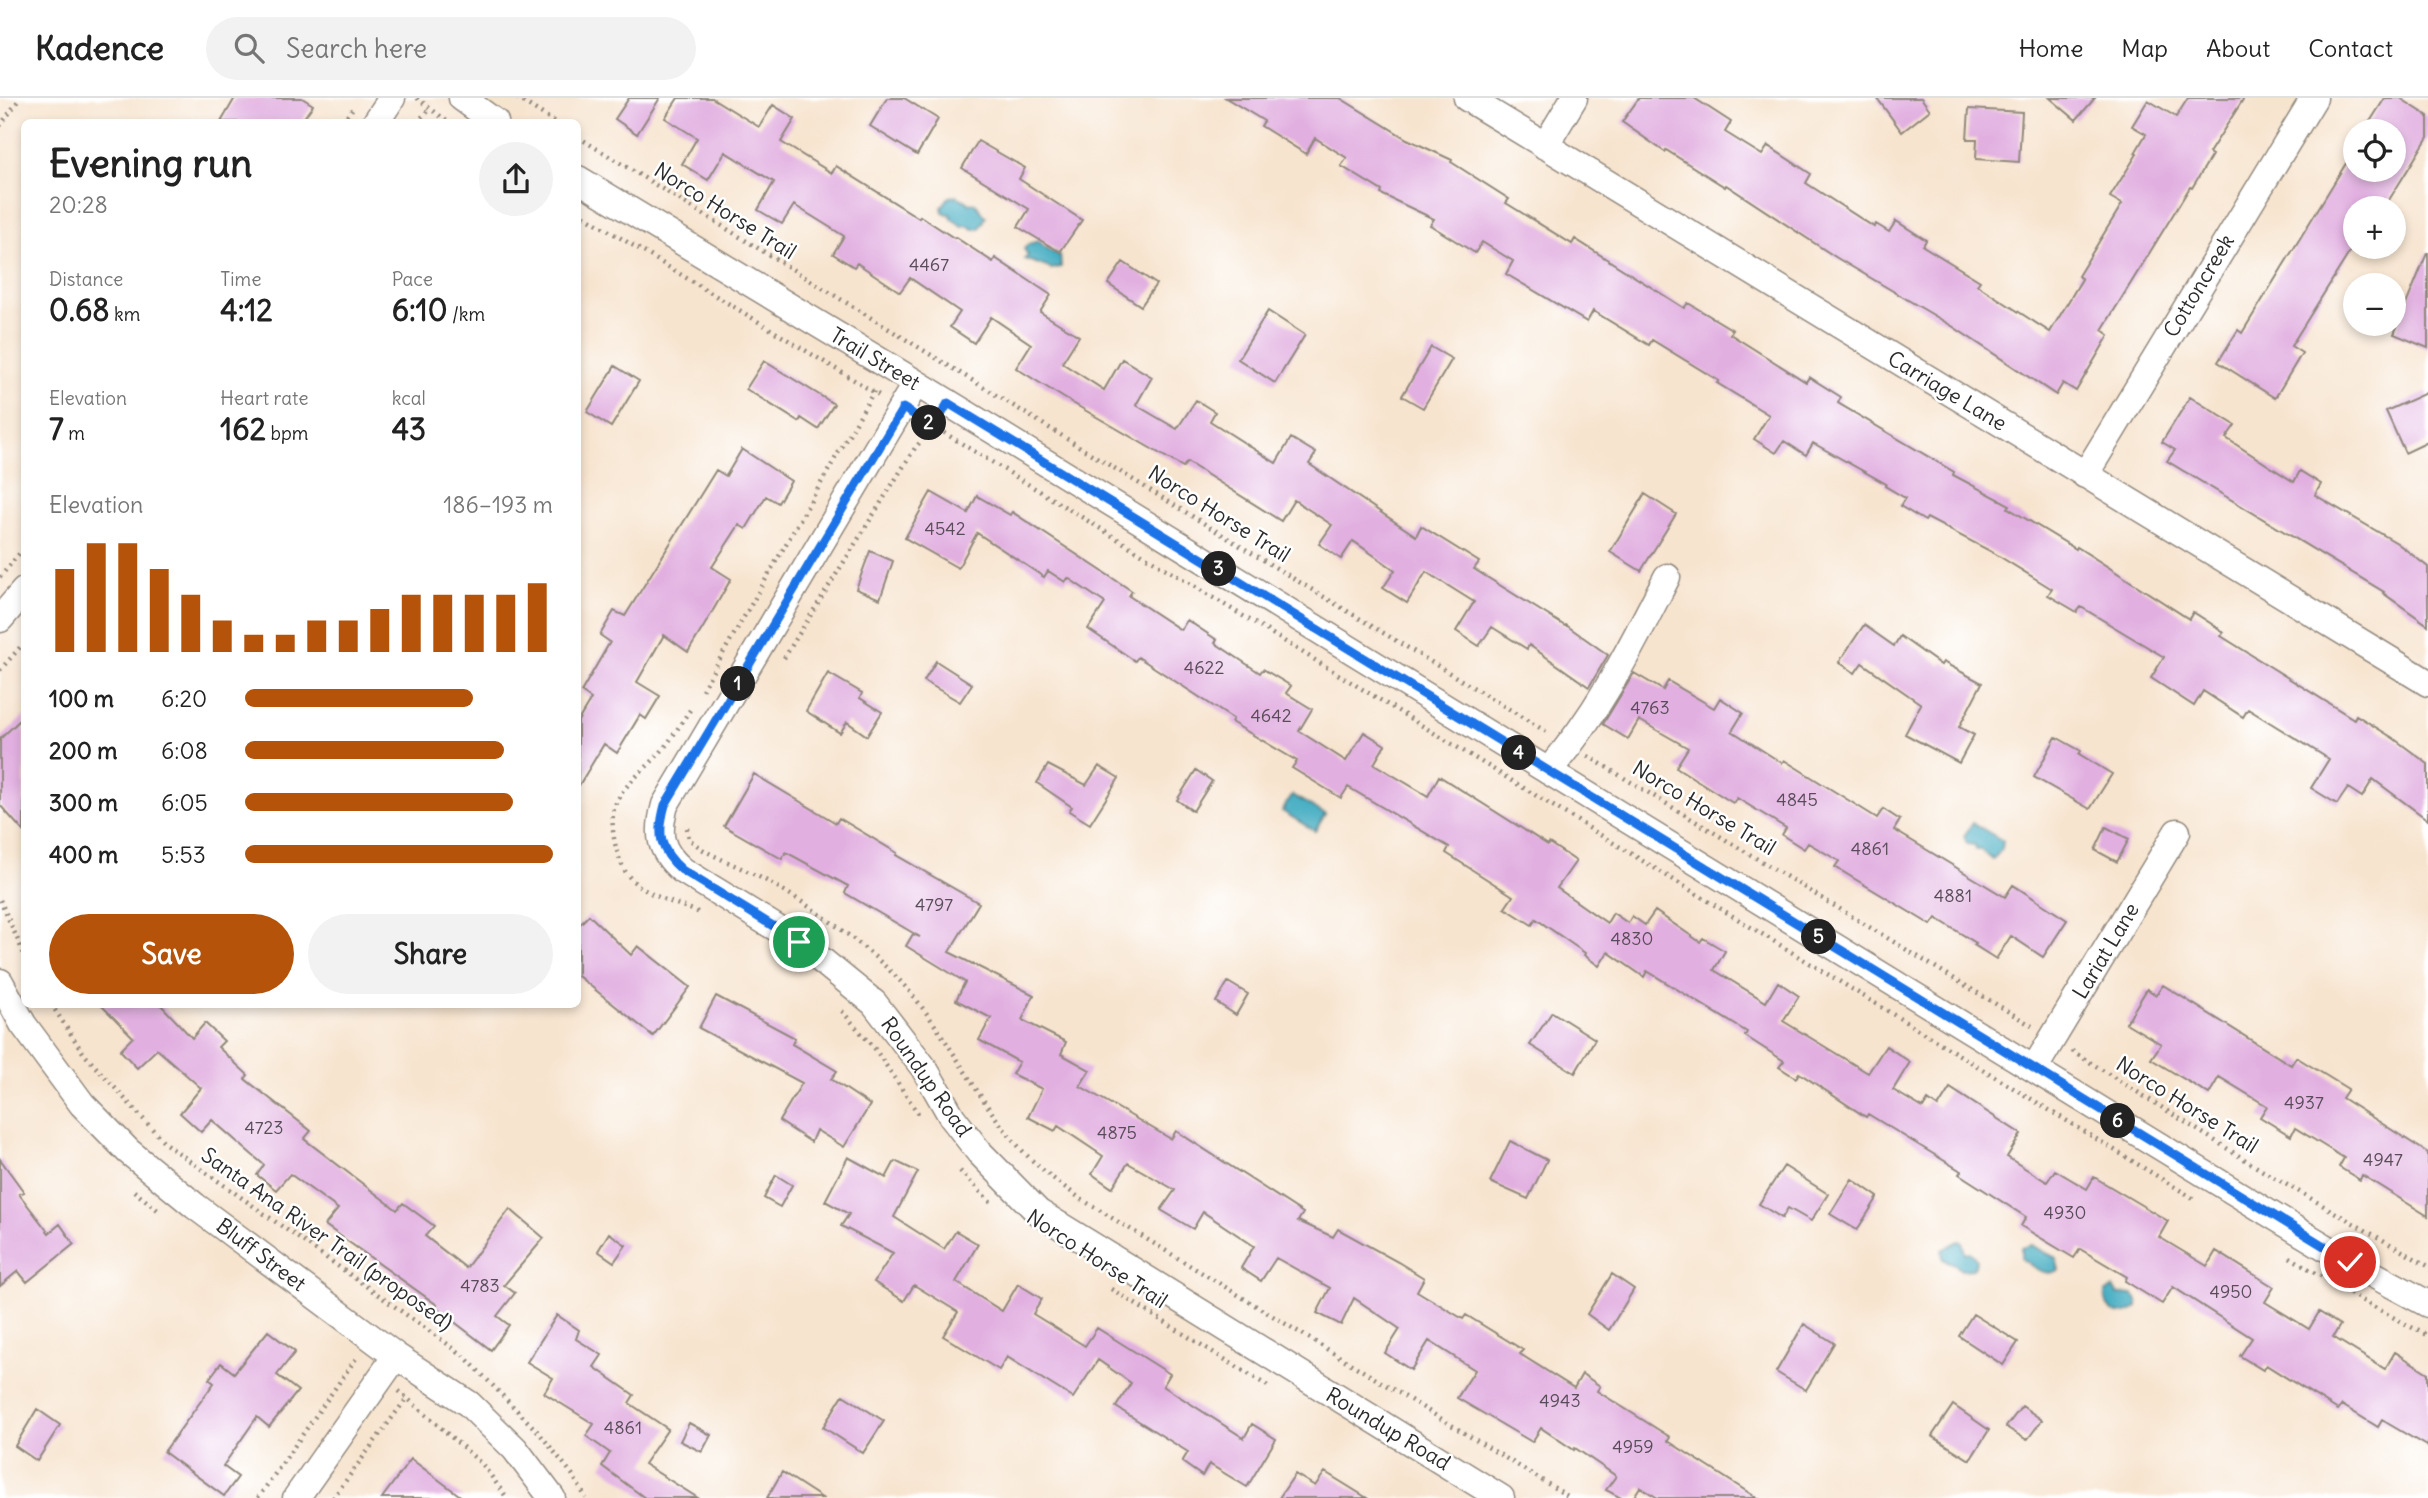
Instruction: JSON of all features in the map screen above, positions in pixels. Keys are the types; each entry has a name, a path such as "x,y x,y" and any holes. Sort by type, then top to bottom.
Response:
{"street":[{"path":"378,119 392,98"},
{"path":"462,98 491,119"},
{"name":"Carriage Lane","path":"1467,98 2428,683"},
{"path":"1545,146 1574,98"},
{"name":"Cottoncreek","path":"2085,475 2314,98"},
{"name":"Trail Street","path":"581,181 916,383 2350,1262 2428,1304"},
{"name":"Roundup Road","path":"916,383 665,805 660,823 661,842 668,858 682,870 799,942 874,1003 924,1068 952,1117 979,1152 1038,1212 1502,1498"},
{"path":"1548,771 1570,746 1617,675 1667,577"},
{"path":"0,619 21,594"},
{"name":"Lariat Lane","path":"2034,1069 2177,832"},
{"name":"Bluff Street","path":"0,982 23,1024 82,1104 128,1152 195,1206 396,1356 469,1404 515,1449 552,1498"},
{"path":"296,1498 396,1356"}],"path":[{"path":"0,127 20,98"},
{"path":"345,119 359,98"},
{"path":"417,98 444,119"},
{"path":"517,98 550,119"},
{"path":"419,119 431,109"},
{"name":"Norco Horse Trail","path":"581,139 2053,1039 2263,1171 2428,1266"},
{"path":"581,214 2198,1201"},
{"path":"698,698 887,366"},
{"path":"781,663 908,458 934,427 965,376"},
{"path":"0,577 21,552"},
{"path":"0,670 21,646"},
{"path":"691,709 660,753 626,788 615,806 614,835 619,860 631,880 652,893 705,915"},
{"name":"Norco Horse Trail","path":"687,825 690,839 702,849 749,872 828,920 902,984 936,1028 988,1106 1020,1147 1046,1174 1081,1199 1571,1498"},
{"path":"0,900 21,947"},
{"name":"Santa Ana River Trail (proposed)","path":"54,1008 84,1054 166,1144 463,1355 540,1433 572,1474 586,1498"},
{"path":"840,1008 875,1049 927,1126"},
{"path":"956,1166 995,1206"},
{"path":"2279,1251 2348,1293 2428,1336"},
{"name":"Norco Horse Trail","path":"1109,1288 1281,1394"},
{"path":"258,1498 357,1357"},
{"path":"333,1498 406,1399"}],"water":[{"path":"956,196 969,204 975,203 986,217 979,229 962,226 952,219 951,215 943,212 942,207 949,197"},
{"path":"1038,241 1060,255 1061,267 1052,269 1025,259 1028,255 1024,249 1028,244"},
{"path":"1292,795 1325,814 1315,831 1282,811"},
{"path":"1973,823 2003,841 2002,848 1993,860 1981,850 1976,850 1975,845 1967,844 1964,836"},
{"path":"1962,1242 1965,1253 1970,1252 1975,1258 1973,1269 1961,1270 1943,1259 1942,1250"},
{"path":"2031,1245 2056,1258 2059,1270 2044,1272 2021,1258 2021,1248"},
{"path":"2113,1288 2118,1294 2133,1295 2138,1307 2127,1313 2111,1310 2105,1293"}],"building":[{"path":"235,98 302,98 313,105 303,119 223,119"},
{"path":"629,98 660,98 637,134 615,119"},
{"path":"678,98 712,98 759,127 773,105 795,119 781,142 832,173 836,166 993,262 995,258 1051,295 1040,312 1079,336 1062,363 1104,390 1122,359 1152,377 1136,405 1177,429 1196,400 1215,412 1210,421 1276,463 1291,438 1316,453 1309,464 1416,536 1421,526 1479,562 1474,569 1566,625 1608,655 1589,687 1529,645 1527,649 1492,627 1479,646 1456,631 1474,602 1426,572 1407,603 1383,588 1395,570 1353,541 1341,559 1319,544 1332,525 1294,500 1281,521 1187,462 1183,467 1064,398 1016,368 1031,344 991,317 974,343 950,327 960,312 910,278 900,292 857,263 854,267 833,254 844,236 794,205 782,224 758,210 774,182 725,152 708,180 682,164 697,138 665,118"},
{"path":"887,98 904,98 938,119 917,155 870,126"},
{"path":"1226,98 1340,98 1407,139 1452,160 1451,162 1509,199 1506,203 1572,244 1575,239 1684,308 1688,303 1733,330 1730,334 1806,382 1809,377 1841,397 1838,403 1954,472 1953,475 2010,505 2008,508 2076,549 2077,547 2189,619 2193,612 2224,632 2221,636 2354,719 2356,715 2393,738 2428,764 2428,820 2373,779 2362,797 2348,788 2337,804 2311,788 2329,759 2248,709 2243,717 2203,691 2194,706 2151,678 2164,657 2081,607 2077,612 2048,595 2052,589 1994,553 1927,518 1925,521 1900,506 1905,498 1885,486 1886,484 1813,443 1806,455 1784,441 1776,453 1754,439 1769,415 1717,383 1719,381 1652,340 1649,345 1593,311 1587,322 1506,274 1513,261 1482,242 1475,253 1430,225 1434,219 1381,194 1382,191 1341,166 1347,158 1315,138 1306,154 1261,126 1264,121"},
{"path":"1639,98 1694,98 1731,122 1725,132 1762,155 1768,146 1811,174 1806,183 1874,227 1876,224 1889,232 1896,221 1926,240 1923,246 1980,281 1977,285 2050,332 2082,279 2078,276 2122,204 2110,197 2137,154 2135,153 2146,134 2132,126 2148,100 2176,117 2188,98 2244,98 2209,153 2212,155 2192,188 2190,187 2102,330 2109,335 2076,391 2063,383 2056,395 1952,326 1837,258 1726,185 1725,187 1666,150 1665,152 1622,122"},
{"path":"1877,98 1921,98 1930,110 1902,132"},
{"path":"2050,98 2095,98 2076,120"},
{"path":"2385,98 2400,98 2428,116 2428,137 2406,172 2406,119 2372,119"},
{"path":"1969,109 2022,112 2019,162 1976,159 1977,139 1967,139"},
{"path":"978,141 1025,168 1019,179 1082,220 1060,252 1018,227 1029,209 962,168"},
{"path":"2343,168 2343,182 2400,182 2391,196 2343,196 2343,259 2345,259 2291,346 2302,353 2275,398 2218,362 2238,330 2242,333"},
{"path":"2428,253 2428,348 2399,336 2406,336 2406,305"},
{"path":"1123,262 1156,284 1141,306 1108,284"},
{"path":"1268,311 1305,335 1275,383 1238,359"},
{"path":"1431,347 1452,359 1423,408 1402,396"},
{"path":"764,361 834,404 818,429 801,418 799,422 746,389"},
{"path":"615,366 639,381 611,427 587,412"},
{"path":"2428,392 2428,442 2405,453 2386,411"},
{"path":"2190,397 2235,425 2226,438 2294,482 2300,471 2321,484 2315,495 2397,543 2428,567 2428,625 2384,592 2167,461 2175,450 2162,442"},
{"path":"742,449 791,481 778,503 766,496 746,529 739,525 712,567 731,579 704,626 688,652 664,635 637,682 660,696 646,719 640,715 617,753 604,744 581,782 581,716 591,699 581,692 610,642 600,635 614,611 625,616 716,470 726,476"},
{"path":"931,492 968,513 977,496 1010,515 1012,512 1132,591 1129,596 1181,630 1187,620 1217,640 1215,643 1260,673 1263,669 1291,686 1286,693 1312,709 1299,731 1346,761 1364,732 1385,745 1374,764 1428,796 1439,776 1548,845 1549,843 1576,861 1557,888 1607,923 1613,913 1628,923 1632,916 1645,925 1655,911 1700,942 1703,938 1725,951 1714,970 1766,1002 1778,982 1799,996 1783,1021 1868,1073 1886,1046 1910,1062 1893,1090 1923,1108 1928,1100 1938,1107 1950,1088 2021,1134 2007,1157 2047,1182 2055,1170 2087,1189 2094,1177 2168,1221 2159,1237 2207,1266 2216,1251 2274,1287 2265,1302 2309,1329 2319,1312 2340,1325 2333,1337 2385,1369 2395,1352 2428,1373 2428,1447 2382,1420 2378,1427 2342,1405 2338,1410 2266,1365 2263,1370 2240,1356 2252,1338 2173,1287 2162,1304 2125,1281 2127,1277 2080,1249 2074,1258 2021,1226 2026,1217 1959,1174 1961,1171 1868,1114 1866,1117 1799,1073 1796,1078 1779,1067 1784,1061 1745,1036 1747,1032 1647,971 1644,977 1608,952 1599,966 1536,919 1532,925 1505,908 1513,896 1446,853 1449,847 1348,787 1341,798 1292,768 1297,761 1231,722 1233,719 1138,657 1135,661 1088,629 1105,603 1068,578 1065,582 1048,571 1044,577 977,533 958,568 905,538"},
{"path":"1645,494 1676,514 1641,571 1610,552"},
{"path":"870,551 893,561 880,599 856,589"},
{"path":"1864,625 1894,646 1900,636 1941,665 1943,662 1982,683 1959,727 1974,735 1959,763 1905,734 1921,704 1862,663 1855,673 1839,662"},
{"path":"936,661 972,684 960,702 924,681"},
{"path":"828,673 862,693 860,698 882,712 867,736 847,722 840,733 806,711"},
{"path":"1634,673 1663,690 1668,681 1714,708 1720,698 1743,713 1732,731 1782,763 1784,760 1877,818 1883,809 1900,820 1894,830 2005,897 2013,885 2067,920 2043,957 2011,936 1996,959 1936,918 1931,925 1835,867 1839,861 1808,843 1804,849 1782,835 1786,828 1737,798 1733,803 1676,767 1688,748 1639,720 1628,739 1603,724"},
{"path":"21,719 21,829 0,805 0,739"},
{"path":"2056,737 2081,751 2079,754 2112,774 2090,809 2034,777"},
{"path":"1048,765 1086,785 1099,766 1119,778 1090,824 1069,811 1072,807 1037,783"},
{"path":"1196,770 1212,781 1193,811 1177,800"},
{"path":"754,774 836,823 839,818 979,903 949,952 1034,995 1022,1020 1066,1042 1061,1054 1090,1070 1080,1086 1171,1139 1176,1131 1303,1213 1298,1221 1333,1237 1338,1229 1398,1262 1424,1278 1417,1291 1463,1319 1466,1315 1523,1350 1520,1354 1574,1388 1582,1374 1600,1386 1597,1391 1670,1437 1668,1441 1757,1498 1658,1498 1640,1487 1633,1498 1621,1498 1606,1490 1616,1476 1575,1448 1574,1450 1541,1428 1532,1442 1457,1398 1475,1370 1429,1341 1411,1370 1385,1353 1400,1329 1354,1298 1341,1325 1317,1313 1330,1288 1276,1258 1261,1281 1241,1268 1254,1246 1203,1212 1193,1229 1161,1210 1175,1190 1128,1163 1112,1188 1092,1174 1103,1156 1058,1126 1055,1131 1028,1117 1042,1089 1012,1074 1019,1062 979,1040 991,1018 956,1000 965,982 906,946 913,934 920,937 845,893 848,886 786,852 782,859 724,826"},
{"path":"2106,827 2129,839 2117,862 2095,850"},
{"path":"589,915 631,955 638,946 690,987 653,1036 581,978 581,923"},
{"path":"1228,982 1248,994 1236,1015 1216,1002"},
{"path":"2163,985 2291,1065 2296,1057 2348,1089 2342,1098 2428,1153 2428,1216 2362,1175 2360,1180 2339,1167 2344,1158 2295,1128 2291,1136 2260,1117 2267,1106 2219,1077 2209,1094 2151,1059 2161,1044 2126,1023 2147,989 2156,995"},
{"path":"716,996 795,1038 792,1044 837,1071 831,1079 870,1105 844,1147 816,1130 811,1142 779,1121 802,1083 699,1028"},
{"path":"104,1008 164,1008 192,1038 205,1023 224,1041 218,1047 248,1075 245,1079 311,1131 304,1139 397,1210 403,1203 434,1226 425,1236 466,1268 510,1209 544,1238 504,1285 515,1293 497,1316 509,1325 491,1350 435,1307 437,1305 325,1225 338,1209 290,1174 276,1190 257,1175 264,1165 212,1120 201,1132 180,1113 201,1088 157,1049 137,1068 120,1050 133,1037"},
{"path":"1552,1012 1595,1039 1575,1073 1530,1045"},
{"path":"1510,1141 1547,1160 1528,1199 1490,1182"},
{"path":"848,1157 886,1178 895,1161 918,1172 894,1217 944,1249 956,1231 978,1244 956,1282 1002,1311 1018,1284 1042,1299 1033,1314 1085,1346 1097,1328 1170,1374 1163,1386 1244,1438 1252,1424 1276,1439 1247,1487 1209,1464 1202,1476 1182,1462 1188,1452 1116,1407 1131,1383 1098,1360 1073,1398 1007,1357 999,1370 943,1336 958,1312 914,1285 904,1301 874,1282 893,1253 841,1226 849,1214 825,1201"},
{"path":"0,1159 24,1192 19,1194 49,1233 60,1224 74,1244 27,1282 18,1271 0,1286"},
{"path":"1784,1166 1828,1194 1811,1221 1788,1208 1782,1218 1759,1204"},
{"path":"776,1175 792,1185 780,1207 764,1198"},
{"path":"1852,1179 1878,1197 1857,1230 1830,1214"},
{"path":"609,1233 626,1245 614,1262 598,1251"},
{"path":"1612,1274 1634,1289 1609,1330 1587,1314"},
{"path":"1973,1314 2018,1342 2003,1365 1959,1336"},
{"path":"557,1315 579,1330 576,1339 602,1355 594,1367 634,1395 629,1403 668,1429 644,1464 698,1498 645,1498 602,1466 610,1453 586,1436 594,1424 544,1393 553,1378 527,1362"},
{"path":"1804,1324 1834,1343 1806,1390 1776,1372"},
{"path":"268,1331 295,1352 277,1375 298,1391 269,1427 257,1417 223,1466 238,1477 224,1496 164,1452 214,1383 209,1379 221,1363 234,1373"},
{"path":"843,1395 884,1421 863,1453 823,1427"},
{"path":"1953,1405 1989,1430 1970,1460 1932,1436"},
{"path":"2022,1406 2042,1420 2027,1440 2006,1427"},
{"path":"37,1409 60,1425 37,1461 15,1446"},
{"path":"689,1423 711,1435 702,1452 680,1441"},
{"path":"411,1459 463,1498 382,1498"},
{"path":"782,1472 822,1498 767,1498"},
{"path":"1325,1472 1367,1498 1279,1498 1295,1474 1315,1486"}],"route":[{"path":"799,942 682,870 668,858 661,842 660,823 665,805 903,408 934,427 948,403 2350,1262"}]}
